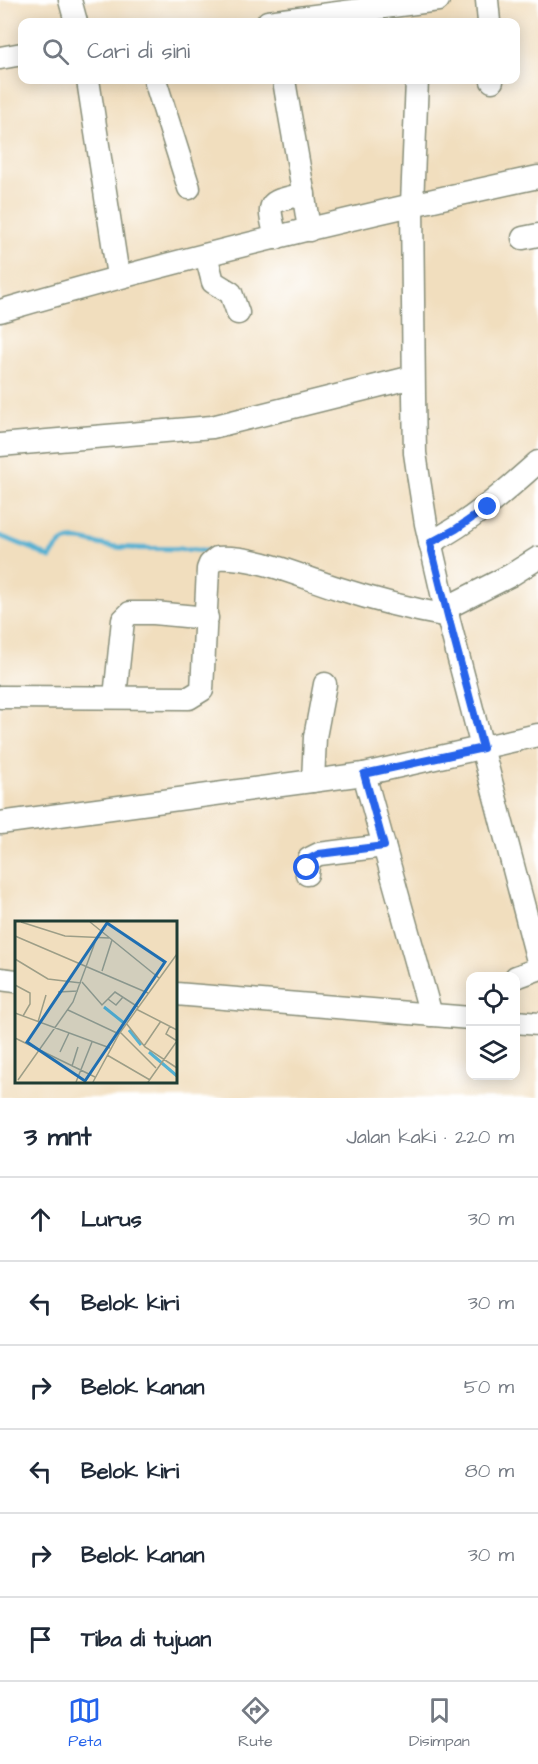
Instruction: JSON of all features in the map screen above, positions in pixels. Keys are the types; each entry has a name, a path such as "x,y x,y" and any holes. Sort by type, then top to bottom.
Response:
{"street":[{"path":"70,0 75,18"},
{"path":"487,0 489,18"},
{"path":"307,18 424,6"},
{"path":"0,58 18,55"},
{"path":"89,84 118,276"},
{"path":"156,84 189,188"},
{"path":"285,84 309,230"},
{"path":"417,84 412,204 415,453 430,543 538,961"},
{"path":"0,311 118,276 412,204 538,177"},
{"path":"276,238 271,205 276,201 304,194"},
{"path":"206,255 213,282 231,293 238,313"},
{"path":"0,444 212,427 414,377"},
{"path":"430,543 456,529 488,507 538,462"},
{"path":"0,697 189,698 202,690 208,569 213,560 222,558 273,567 391,606 445,604 511,575 538,558"},
{"path":"115,697 123,620 130,613 207,618"},
{"path":"313,781 315,737 325,684"},
{"path":"0,824 364,774 538,735"},
{"path":"364,774 431,1015"},
{"path":"307,874 309,859 319,854 384,846"},
{"path":"520,976 538,969"},
{"path":"0,979 15,981"},
{"path":"177,994 431,1015 466,1014"},
{"path":"520,1022 538,1024"}],"waterway":[{"path":"0,536 50,558 58,546 71,540 121,547 212,552"}],"route":[{"path":"307,868 309,859 319,854 384,846 364,774 483,748 430,543 456,529 488,507"}]}
